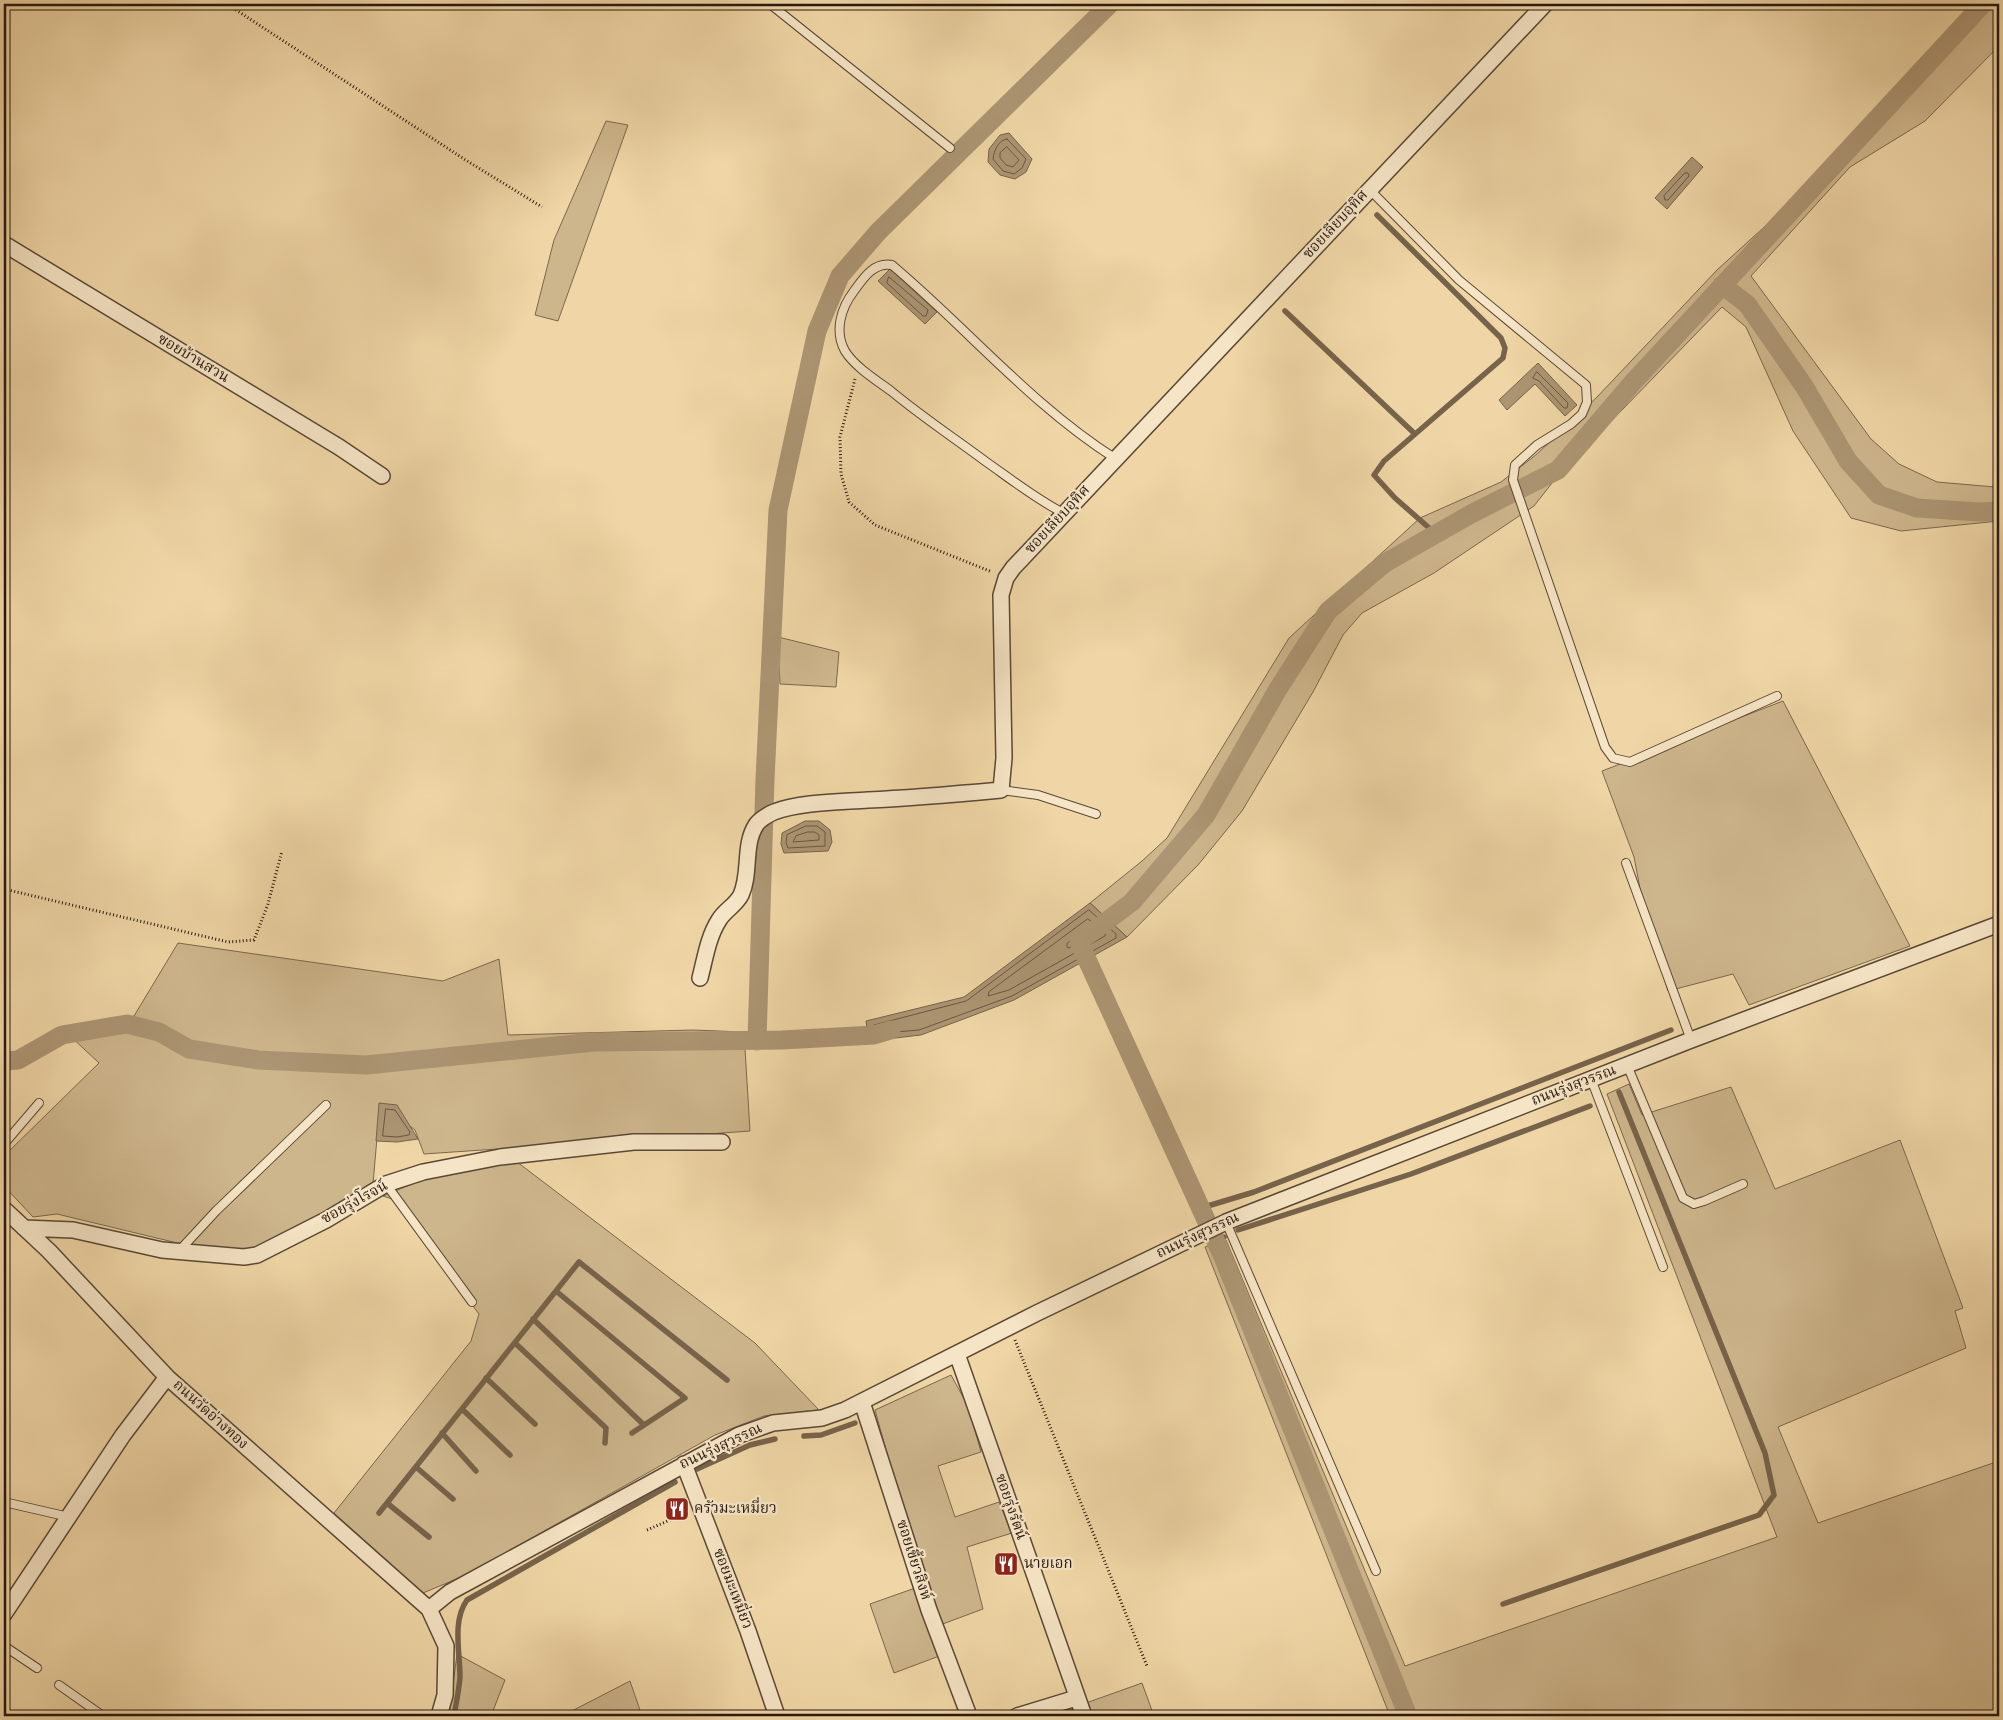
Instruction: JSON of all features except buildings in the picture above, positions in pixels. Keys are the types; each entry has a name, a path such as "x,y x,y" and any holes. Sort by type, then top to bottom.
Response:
{"street":[{"name":"ซอยเลียบอุทิศ","path":"1001,790 1004,758 1001,595 1006,578 1013,568 1545,4"},
{"name":"ซอยบ้านสวน","path":"4,244 339,447 382,476"},
{"path":"700,978 711,936 725,912 734,906 746,880 751,835 757,822 773,812 793,807 843,802 1001,790"},
{"name":"ถนนรุ่งสุวรรณ","path":"428,1609 450,1592 739,1435 773,1423 822,1418 862,1402 1009,1327 1202,1233 1691,1040 1999,924"},
{"name":"ซอยรุ่งโรจน์","path":"24,1228 73,1230 162,1250 244,1257 257,1256 326,1220 386,1184 423,1172 500,1157 634,1142 722,1142"},
{"name":"ถนนวัดอ่างทอง","path":"4,1210 49,1251 168,1377 428,1609"},
{"name":"ซอยรุ่งรัตน์","path":"957,1354 1076,1698 1084,1716"},
{"path":"4,1614 123,1436 168,1377"},
{"name":"ซอยเขี้ยวสิงห์","path":"862,1402 929,1610 969,1716"},
{"name":"ซอยมะเหมี่ยว","path":"684,1464 748,1630 778,1716"},
{"path":"428,1609 446,1646 445,1695 439,1716"},
{"path":"1017,1716 1076,1698"}],"lane":[{"path":"770,4 950,148"},
{"path":"1369,189 1459,280 1586,385 1587,402 1582,414 1571,424 1537,445 1515,465 1513,480 1605,747 1612,758 1630,762 1777,696"},
{"path":"1064,514 1037,500 914,410 846,352 841,341 839,325 844,307 853,291 876,266 892,265 1055,414 1087,441 1116,459"},
{"path":"1001,790 1038,795 1096,814"},
{"path":"1626,863 1691,1040"},
{"path":"1627,1065 1683,1198 1694,1204 1743,1184"},
{"path":"1591,1079 1663,1267"},
{"path":"4,1144 39,1103"},
{"path":"179,1251 216,1211 326,1105"},
{"path":"386,1184 472,1302"},
{"path":"1225,1223 1376,1571"},
{"path":"4,1502 69,1516"},
{"path":"4,1646 36,1668"},
{"path":"59,1685 103,1716"}],"path":[{"path":"227,4 542,207"},
{"path":"859,365 840,437 841,474 850,502 875,525 1006,578"},
{"path":"4,889 228,942 254,940 268,904 282,851"},
{"path":"1009,1327 1026,1361 1147,1666"},
{"path":"646,1530 670,1520"}],"shaded area":[{"path":"1975,4 1999,4 1999,46 1925,121 1850,167 1751,276 1871,439 1899,464 1937,482 1995,487 1999,521 1901,531 1851,518 1793,431 1746,327 1722,307 1556,478 1534,506 1434,573 1362,613 1343,635 1313,692 1242,811 1198,865 1127,937 1090,903 1167,838 1289,638 1420,518 1501,482 1537,454 1598,396 1717,270 1785,208"},
{"path":"606,121 628,125 558,321 535,315 554,240"},
{"path":"778,637 839,652 836,687 780,684"},
{"path":"1783,701 1910,946 1749,1005 1733,974 1668,991 1645,915 1634,857 1602,771"},
{"path":"178,943 443,981 499,959 508,1035 693,1030 744,1032 750,1131 500,1149 755,1343 819,1410 764,1416 715,1435 466,1575 423,1593 334,1513 471,1341 479,1314 392,1199 383,1196 497,1149 424,1154 415,1130 380,1103 373,1184 283,1235 250,1250 198,1248 57,1214 33,1217 4,1186 4,1156 99,1063 68,1034 134,1016"},
{"path":"1629,1084 1642,1115 1731,1087 1775,1189 1900,1140 1963,1308 1955,1311 1966,1348 1778,1427 1818,1523 1999,1461 1999,1716 1390,1716 1205,1247 1226,1240 1405,1666 1777,1537 1607,1094"},
{"path":"951,1375 968,1406 981,1452 938,1466 955,1517 999,1502 1012,1533 967,1547 983,1609 940,1625 902,1508 875,1410"},
{"path":"918,1587 942,1655 894,1673 870,1604"},
{"path":"457,1654 505,1680 491,1716 449,1716"},
{"path":"630,1681 642,1716 564,1715"},
{"path":"1142,1683 1154,1716 1091,1716 1086,1703"},
{"path":"1072,1709 1077,1716 1047,1716"}],"water":[{"path":"1009,133 1032,159 1026,172 1015,179 1000,175 988,162 989,149 1000,135"},
{"path":"1692,157 1703,167 1667,209 1655,198"},
{"path":"890,269 937,312 925,324 878,281"},
{"path":"1538,363 1577,405 1565,416 1535,384 1507,410 1499,400"},
{"path":"805,821 819,821 830,830 832,842 828,851 784,853 781,844 782,833"},
{"path":"1090,903 1127,937 1014,1000 921,1035 869,1041 866,1021 964,997"},
{"path":"379,1103 397,1105 418,1139 397,1142 376,1141"}],"waterway":[{"path":"757,1041 765,779 778,510 817,331 840,276 878,232 1110,4"},
{"path":"1088,935 1132,902 1206,815 1278,689 1328,611 1385,563 1471,514 1558,470 1634,381 1983,4"},
{"path":"1377,215 1501,338 1505,348 1503,358 1384,461 1374,475 1395,498 1436,534"},
{"path":"1722,285 1747,304 1804,386 1848,461 1879,495 1917,508 1980,512 1999,511"},
{"path":"1285,311 1415,434"},
{"path":"1079,942 1223,1257 1408,1716"},
{"path":"4,1061 18,1060 62,1035 127,1024 159,1032 189,1049 258,1060 366,1065 594,1042 782,1040 874,1035 891,1030"},
{"path":"1201,1208 1254,1192 1671,1030"},
{"path":"1503,1604 1759,1515 1774,1495 1765,1453 1619,1092"},
{"path":"1238,1230 1411,1174 1590,1106"},
{"path":"1216,1241 1224,1237"},
{"path":"379,1513 579,1262 727,1380"},
{"path":"556,1291 685,1398 632,1433"},
{"path":"533,1319 644,1425"},
{"path":"515,1343 606,1428 605,1443"},
{"path":"486,1378 535,1424"},
{"path":"462,1409 510,1455"},
{"path":"804,1436 821,1435 855,1423"},
{"path":"442,1433 476,1471"},
{"path":"697,1469 750,1445 775,1439"},
{"path":"416,1467 453,1499"},
{"path":"454,1716 460,1677 458,1627 462,1608 467,1600 675,1482"},
{"path":"387,1503 429,1537"}],"place":[{"name":"ครัวมะเหมี่ยว","path":"677,1509"},
{"name":"นายเอก","path":"1006,1564"}]}
